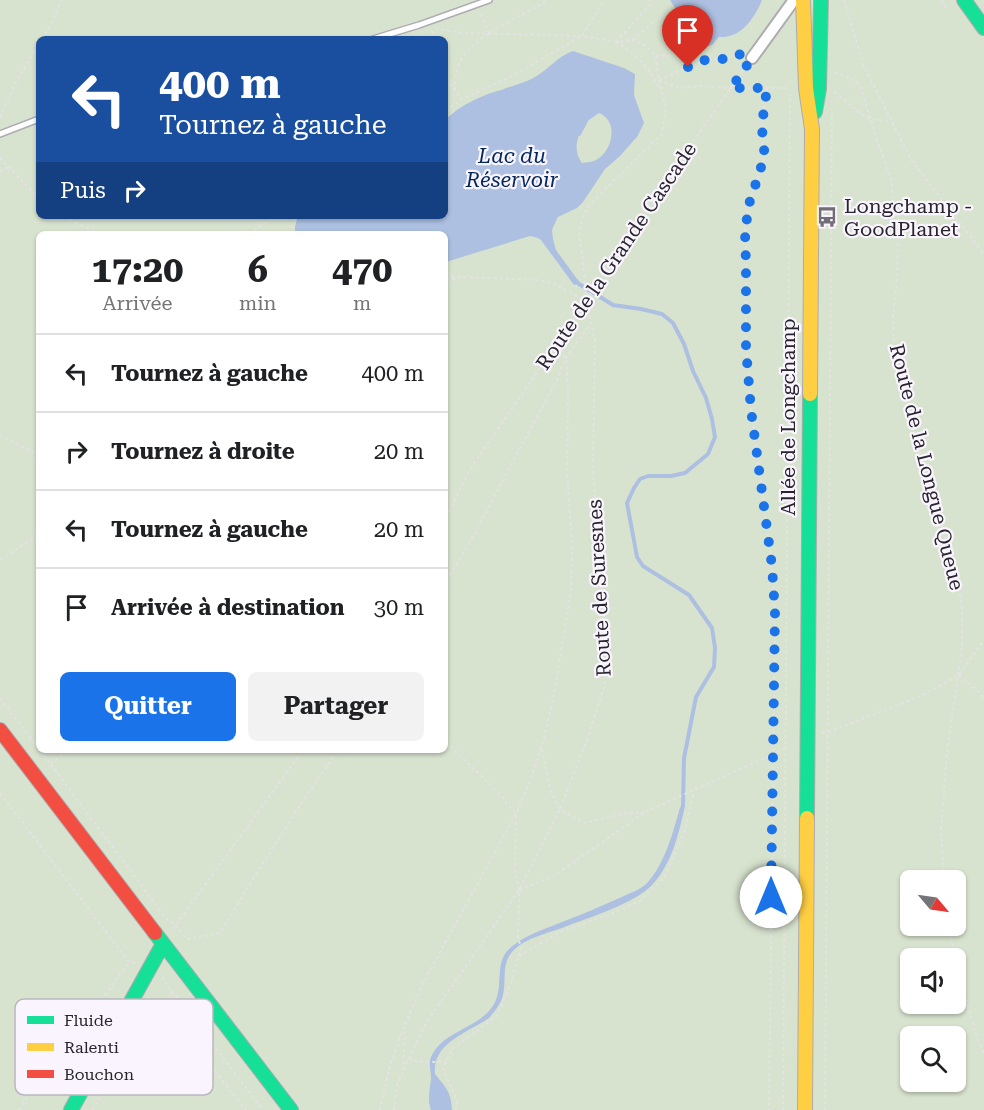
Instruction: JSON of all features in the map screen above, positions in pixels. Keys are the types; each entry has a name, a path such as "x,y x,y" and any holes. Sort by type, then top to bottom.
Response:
{"main road":[{"name":"Allée de Longchamp","path":"803,0 806,88 812,129 805,1110"},
{"name":"Allée de Longchamp","path":"812,129 819,89 821,0"},
{"path":"964,0 984,28"},
{"path":"0,730 205,999"},
{"path":"133,999 163,944"},
{"path":"213,1009 291,1110"},
{"path":"71,1110 79,1095"}],"street":[{"path":"751,60 794,0"}],"lane":[{"path":"382,36 489,0"},
{"path":"0,134 36,119"}],"path":[{"path":"44,36 61,0"},
{"path":"455,90 455,78 460,60 472,44 549,0"},
{"path":"448,110 462,99 512,76 582,36 604,0"},
{"path":"616,42 650,5 650,0"},
{"path":"844,0 864,66 912,161 984,254"},
{"path":"941,0 948,10"},
{"path":"477,5 489,33"},
{"path":"632,40 655,20"},
{"path":"656,56 673,55 674,48 686,51 689,38 679,26"},
{"path":"433,36 434,28 449,32 582,36 616,42 632,40 643,44 656,56 658,80 663,95"},
{"path":"616,42 648,68 663,95"},
{"path":"0,117 16,80 36,49"},
{"path":"658,80 705,60 724,59 739,54 751,60"},
{"name":"Route de la Grande Cascade","path":"448,513 469,471 586,301 623,241 751,60"},
{"name":"Route de la Longue Queue","path":"836,72 848,76 860,85 891,179 898,235 894,346 924,468 958,580 963,609 962,648 946,763 941,829 943,870"},
{"path":"658,80 680,88 700,86 767,88 762,129 765,154 749,204 745,232 746,348 751,410 772,566 775,613 769,1110"},
{"path":"448,81 462,99"},
{"name":"Allée de Longchamp","path":"767,88 791,90 789,107 783,1110"},
{"path":"832,100 832,90 870,119 892,122"},
{"name":"Route de Suresnes","path":"394,1110 397,1085 424,1026 519,890 560,809 587,740 605,684 593,469 595,340 586,301 579,232 588,207 662,134 666,108 663,95"},
{"path":"825,1110 832,110"},
{"path":"0,158 36,195"},
{"path":"0,171 8,167"},
{"path":"70,219 94,231"},
{"path":"253,231 270,219"},
{"path":"448,273 454,278"},
{"path":"448,280 538,280 555,284 586,301"},
{"path":"448,577 468,546 514,457 530,432 558,378 565,359 591,322"},
{"path":"380,1110 390,1065 422,985 516,814 542,747 554,694 571,591 572,544 567,469 567,364 559,340"},
{"path":"0,435 36,454"},
{"path":"0,560 36,536"},
{"path":"828,732 920,697 959,675 984,640"},
{"path":"959,675 984,699"},
{"path":"0,698 36,746"},
{"path":"448,744 496,790 516,814 515,871 519,890 518,937 521,948 510,985 497,1016 452,1049 442,1070 457,1101 456,1110"},
{"path":"542,747 551,792 560,809 571,816 585,823 622,814 645,812"},
{"path":"519,890 554,876 645,812 785,749"},
{"path":"42,753 165,916 187,939 220,933 336,753"},
{"path":"51,764 64,753"},
{"path":"163,944 301,753"},
{"path":"519,956 560,932 640,901 664,879 685,830 694,791"},
{"path":"0,793 129,962 102,999"},
{"path":"157,970 178,999"},
{"path":"169,999 172,991"},
{"path":"966,999 977,1038 984,1053"},
{"path":"403,1073 406,1023"},
{"path":"213,1045 263,1110"},
{"path":"409,1059 417,1062 446,1061"},
{"path":"213,1069 246,1110"},
{"path":"20,1110 30,1095"},
{"path":"92,1110 101,1095"}],"green space":[{"path":"0,0 984,0 984,1110 0,1110"}],"water":[{"path":"670,0 762,0 745,27 735,34 719,37 712,45 705,46 692,33"},
{"name":"Lac du Réservoir","path":"573,51 635,74 634,95 644,123 637,137 605,169 583,202 577,208 558,217 552,230 556,250 580,283 574,285 541,240 530,236 448,261 448,231 295,231 297,219 448,219 448,117 488,94 531,79","holes":["599,113 609,122 611,136 606,150 596,160 582,163 577,148 583,124"]},
{"path":"685,806 670,858 659,877 644,892 610,910 521,944 511,953 507,959 504,992 498,1007 489,1018 461,1034 439,1054 435,1074 449,1094 452,1110 431,1110 430,1060 442,1043 479,1019 494,1004 497,997 500,968 504,955 509,949 532,934 637,890 646,884 659,866 668,847 680,808"}],"waterway":[{"path":"579,134 588,117"},
{"path":"576,281 613,305 662,314 673,323 706,398 712,419 715,437 708,454 685,473 671,476 648,476 640,479 627,503 637,557 643,566 689,595 712,628 715,648 714,667 696,697 684,758 681,811"}],"traffic: fast":[{"path":"815,112 819,89 821,0"},
{"path":"964,0 984,28"},
{"path":"807,818 810,394"},
{"path":"155,933 206,999"},
{"path":"133,999 163,944"},
{"path":"213,1008 291,1110"},
{"path":"71,1110 79,1095"}],"traffic: slow":[{"path":"803,0 806,88 812,129 810,394"},
{"path":"805,1110 807,818"}],"traffic: jam":[{"path":"0,730 155,933"}],"place":[{"name":"Longchamp - GoodPlanet","path":"827,217"}],"route":[{"path":"688,67 705,60 724,59 739,54 750,61 731,88 767,88 762,141 765,154 749,204 745,232 746,348 757,461 772,566 775,613 771,897"}]}
